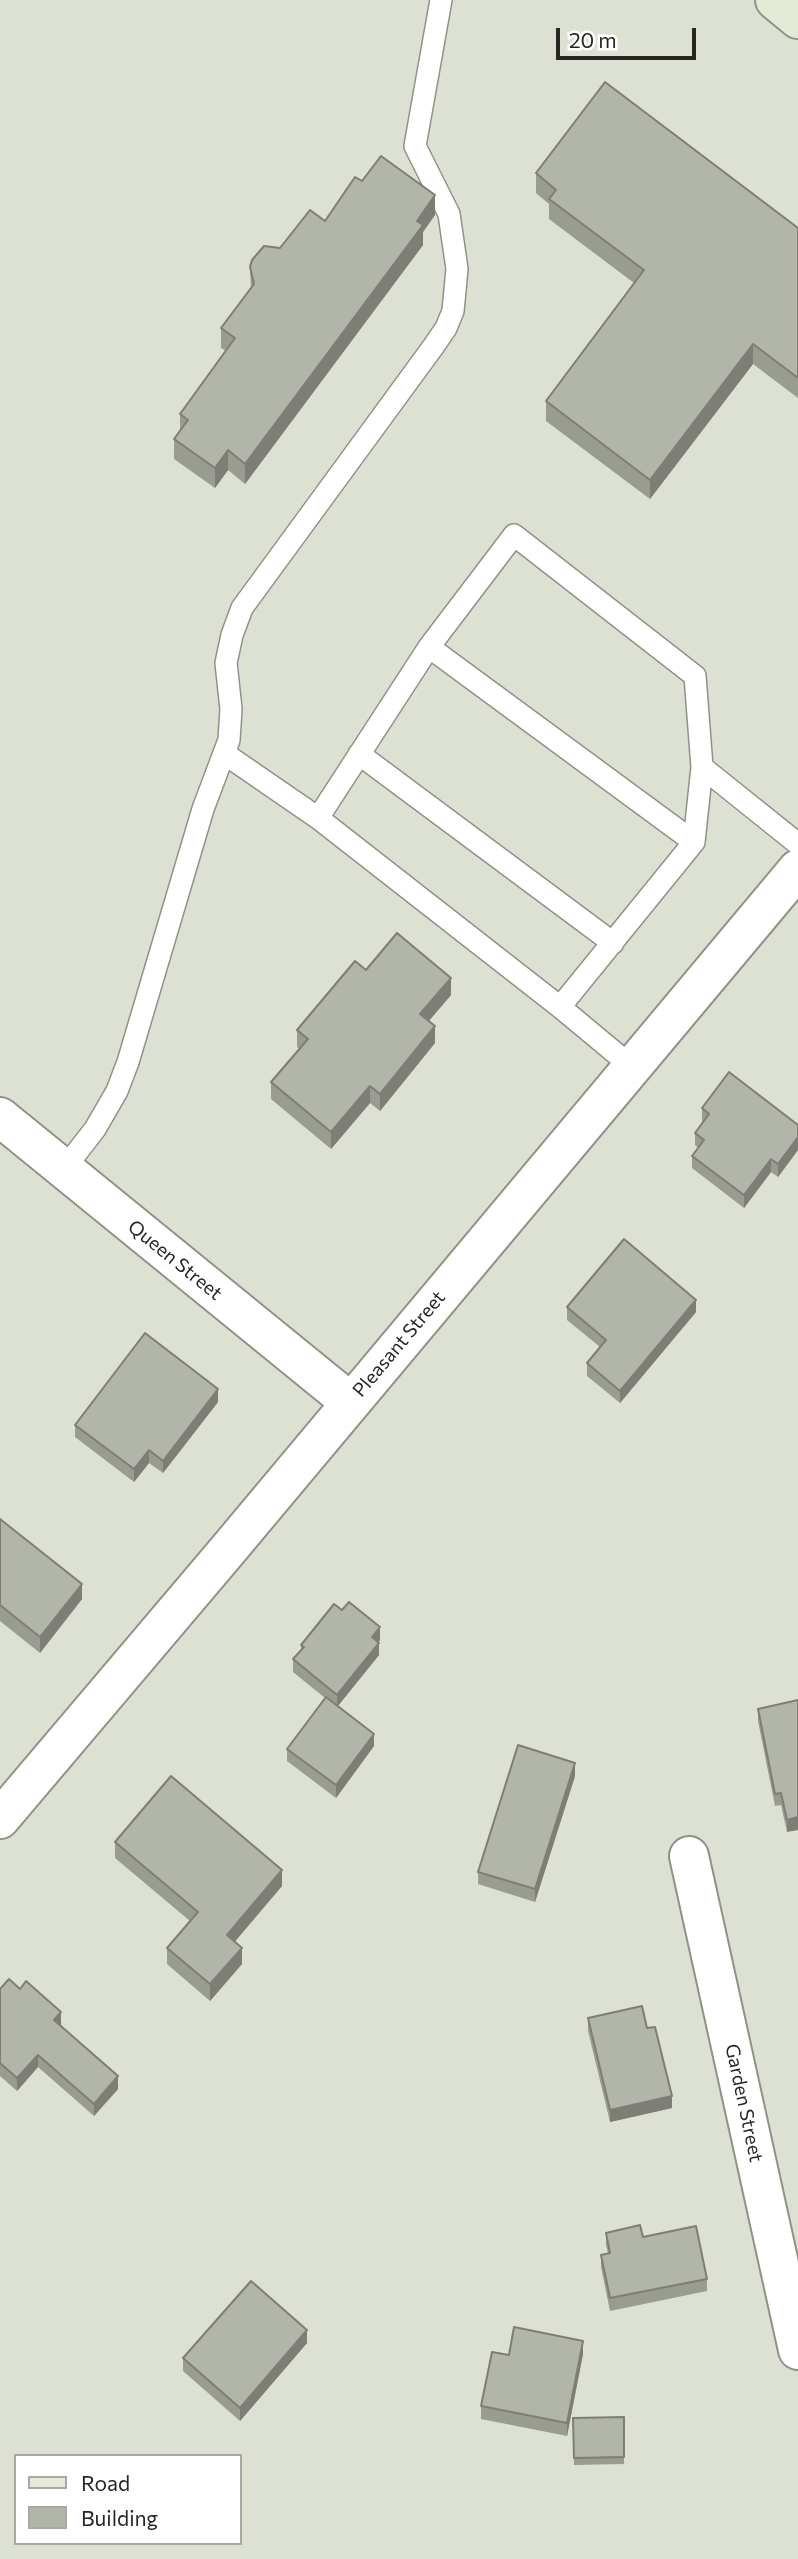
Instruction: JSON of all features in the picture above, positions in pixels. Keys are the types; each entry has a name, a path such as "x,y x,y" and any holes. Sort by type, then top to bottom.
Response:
{"main road":[{"path":"775,0 798,19"}],"street":[{"name":"Pleasant Street","path":"0,1819 798,869"},
{"name":"Queen Street","path":"0,1117 350,1402"},
{"name":"Garden Street","path":"689,1856 798,2350"}],"lane":[{"path":"64,1169 95,1129 122,1077 203,809 225,754 231,727 226,663 242,608 426,358 446,328 453,311 457,269 449,214 415,146 441,0"},
{"path":"318,818 429,647 514,535 695,676 702,767 694,842 559,1007"},
{"path":"429,647 694,842"},
{"path":"225,754 318,818 631,1066"},
{"path":"359,754 613,943"},
{"path":"702,767 798,844"}],"building":[{"path":"605,82 798,228 798,378 753,344 650,480 546,401 644,270 549,199 556,190 536,173"},
{"path":"381,156 435,195 417,221 423,225 245,464 228,450 215,468 174,439 188,420 180,414 235,338 221,328 254,284 250,267 252,260 264,246 280,248 310,210 325,221 355,177 362,181"},
{"path":"397,933 451,978 420,1014 435,1026 380,1094 370,1086 331,1132 271,1082 308,1039 297,1030 355,961 366,970"},
{"path":"729,1072 798,1125 798,1137 778,1164 771,1159 744,1195 692,1156 704,1140 695,1133 709,1114 702,1108"},
{"path":"624,1239 696,1300 620,1391 587,1363 606,1340 567,1307"},
{"path":"145,1333 218,1389 163,1461 149,1450 134,1469 75,1425"},
{"path":"0,1519 82,1584 40,1637 0,1605"},
{"path":"349,1602 380,1627 372,1637 379,1643 337,1695 293,1659 334,1604 342,1610"},
{"path":"326,1697 374,1734 336,1785 287,1749"},
{"path":"798,1700 798,1817 787,1820 781,1793 775,1794 758,1709"},
{"path":"518,1745 575,1763 535,1889 478,1872"},
{"path":"171,1776 282,1870 227,1935 242,1948 210,1984 167,1948 198,1912 115,1842"},
{"path":"9,1979 20,1989 26,1981 61,2012 54,2020 118,2076 94,2104 38,2055 17,2078 0,2063 0,1989"},
{"path":"642,2006 647,2028 655,2027 672,2096 610,2110 588,2018"},
{"path":"640,2225 643,2237 696,2226 707,2279 610,2298 601,2255 610,2253 606,2233"},
{"path":"251,2281 307,2330 240,2408 183,2358"},
{"path":"514,2327 583,2341 567,2423 481,2406 492,2352 509,2355"},
{"path":"624,2417 624,2457 574,2458 573,2418"}]}
